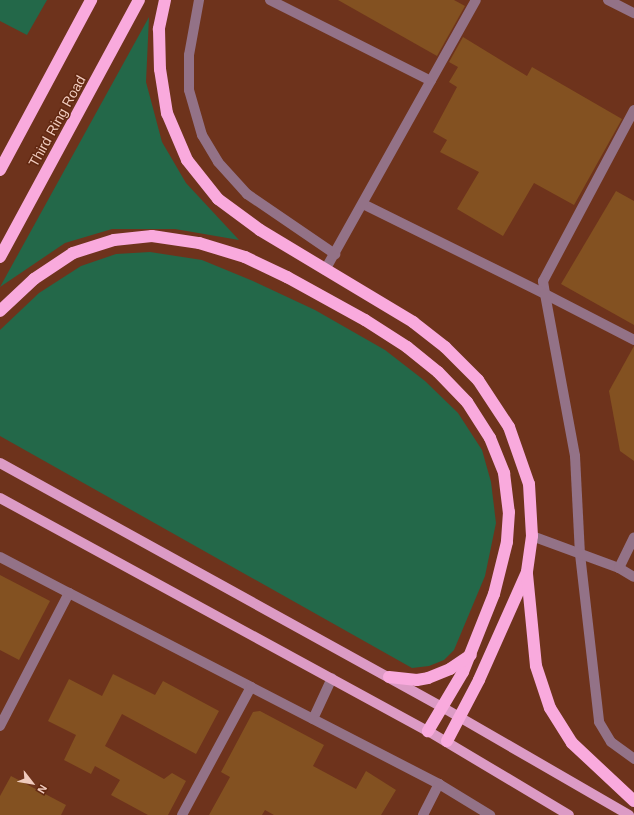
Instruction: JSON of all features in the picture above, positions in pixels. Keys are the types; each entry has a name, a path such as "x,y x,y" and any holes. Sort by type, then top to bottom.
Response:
{"highway":[{"name":"Third Ring Road","path":"0,170 91,0"},
{"name":"Third Ring Road","path":"0,257 140,0"},
{"path":"165,0 159,29 160,70 167,113 187,160 218,199 260,230 413,322 445,347 478,380 509,427 529,484 532,536 527,572 536,666 550,708 572,743 634,801"},
{"path":"0,311 34,279 73,253 114,240 152,236 199,243 245,258 287,277 365,320 407,347 438,372 467,402 490,438 504,473 509,512 507,542 494,594 472,655 428,730"},
{"path":"447,741 494,648 527,572"},
{"path":"389,677 418,680 438,675 472,655"}],"main road":[{"path":"0,463 389,677 629,815"},
{"path":"0,498 428,730 569,815"}],"street":[{"path":"199,0 188,55 189,90 202,135 218,162 247,194 335,254"},
{"path":"270,0 431,81"},
{"path":"325,270 476,0"},
{"path":"608,0 634,13"},
{"path":"634,110 543,281 575,456 580,554 599,722 611,742 634,759"},
{"path":"363,204 634,340"},
{"path":"532,536 618,568 634,577"},
{"path":"618,568 634,537"},
{"path":"0,557 439,784 490,815"},
{"path":"0,726 69,593"},
{"path":"312,719 332,678"},
{"path":"182,815 251,687"},
{"path":"423,815 439,784"}],"green space":[{"path":"0,0 47,0 27,35 0,21"},
{"path":"149,17 146,82 162,142 186,183 239,240 175,229 112,229 65,243 0,287"},
{"path":"150,252 202,260 253,281 315,310 385,350 425,381 458,413 482,450 491,482 496,523 485,576 454,650 444,660 429,666 412,668 0,436 0,330 39,293 81,266 116,254"}],"building":[{"path":"338,0 454,0 465,6 437,56"},
{"path":"463,37 527,76 532,67 622,119 574,205 534,183 503,236 457,209 479,172 440,152 447,140 433,132 457,87 449,82 458,67 449,62"},
{"path":"616,191 634,201 634,325 561,284"},
{"path":"634,346 634,461 620,451 609,391"},
{"path":"0,575 50,601 19,660 0,650"},
{"path":"113,674 155,695 163,681 219,711 196,754 122,714 105,746 164,779 172,773 186,781 168,815 148,815 111,795 120,780 95,766 91,774 64,760 76,735 48,721 69,679 102,696"},
{"path":"260,711 324,745 313,766 356,789 366,771 396,790 381,815 274,815 265,810 262,815 209,815 230,777 221,772 253,712"},
{"path":"11,776 66,805 61,815 0,815 0,796"}]}
